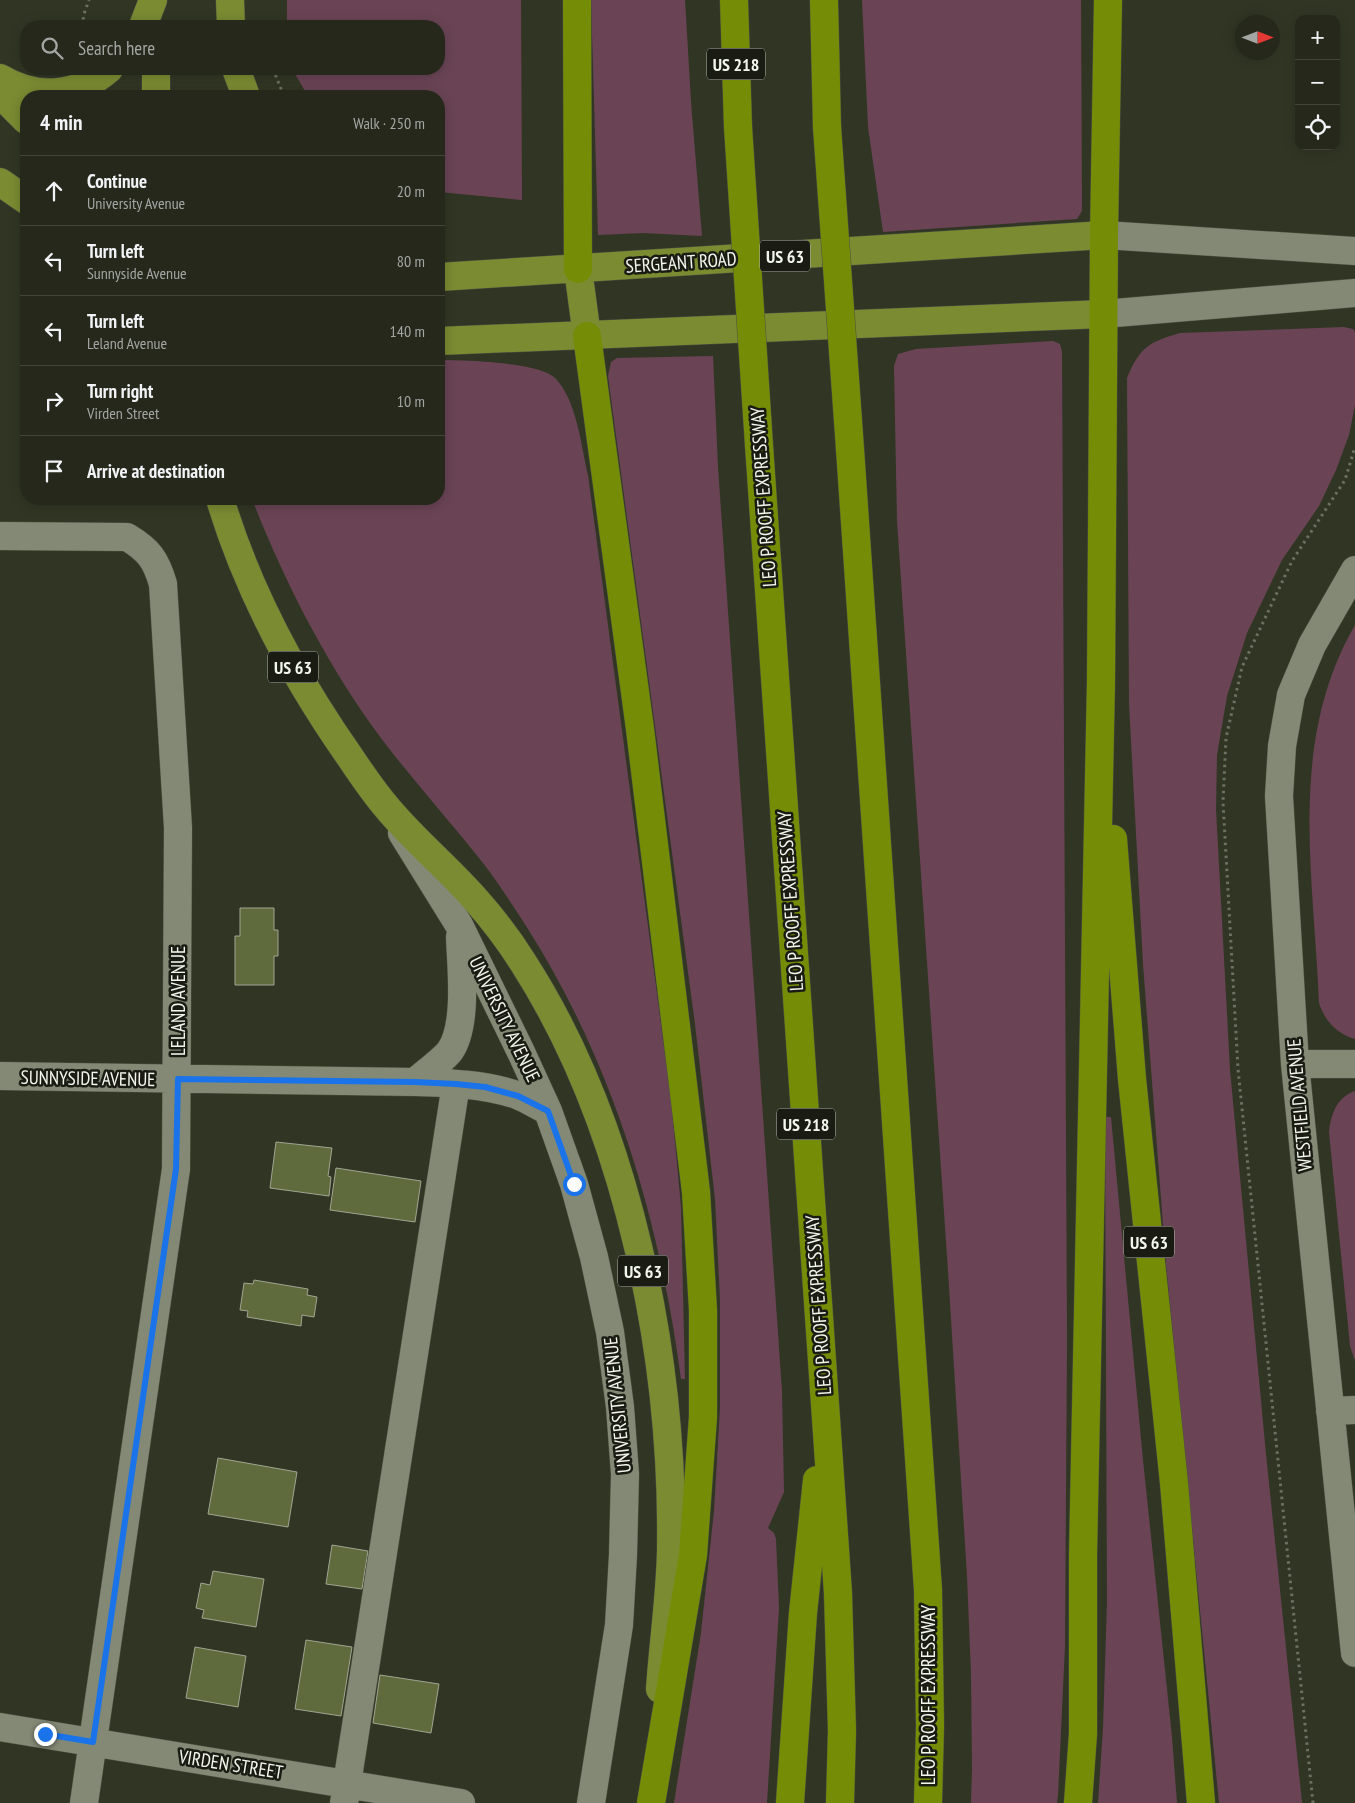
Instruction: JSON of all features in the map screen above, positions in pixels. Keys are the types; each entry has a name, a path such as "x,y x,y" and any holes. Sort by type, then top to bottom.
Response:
{"highway":[{"path":"577,0 578,269"},
{"name":"LEO P ROOFF EXPRESSWAY","path":"734,0 738,127 838,1593 842,1731 840,1803"},
{"name":"LEO P ROOFF EXPRESSWAY","path":"824,0 827,127 928,1590 930,1726 928,1803"},
{"path":"1104,236 1108,0"},
{"name":"US 63","path":"1104,236 1101,680 1132,1079 1174,1483 1201,1803"},
{"path":"587,336 638,719 695,1182 703,1310 703,1417 693,1555 650,1803"},
{"path":"1078,1803 1083,1734 1083,1545 1101,680"},
{"path":"790,1803 803,1614 825,1404"}],"main road":[{"path":"146,20 155,0"},
{"path":"155,0 156,20"},
{"path":"230,0 230,20"},
{"path":"72,90 85,86 101,75"},
{"path":"156,75 156,90"},
{"path":"226,90 228,75"},
{"path":"238,75 244,90"},
{"path":"0,78 10,84 30,90"},
{"path":"0,94 20,114"},
{"path":"0,182 20,196"},
{"name":"SERGEANT ROAD","path":"445,277 1104,236"},
{"path":"445,268 467,275"},
{"path":"578,269 587,336"},
{"path":"445,341 1103,314"},
{"name":"UNIVERSITY AVENUE","path":"222,505 241,563 282,646 329,727 389,810"},
{"name":"US 63","path":"389,810 478,901 523,963 563,1034 593,1103 616,1168 636,1239 653,1318 664,1405 670,1480 671,1555 650,1803"}],"street":[{"path":"1104,236 1355,251"},
{"path":"1103,314 1355,293"},
{"name":"LELAND AVENUE","path":"0,536 127,537 142,546 151,556 159,570 163,584 178,828 176,1169 84,1803"},
{"name":"WESTFIELD AVENUE","path":"1355,570 1312,644 1291,694 1282,746 1279,796 1294,1064 1343,1410 1355,1653"},
{"name":"UNIVERSITY AVENUE","path":"389,810 459,925 548,1111 574,1184 598,1276 610,1332 620,1407 625,1474 619,1625 591,1803"},
{"path":"415,1082 450,1050 458,1028 462,999 459,925"},
{"path":"1294,1064 1355,1064"},
{"name":"SUNNYSIDE AVENUE","path":"0,1076 456,1084 485,1087 518,1096 548,1111"},
{"path":"346,1793 456,1084"},
{"name":"VIRDEN STREET","path":"0,1727 93,1742 346,1793 461,1803"}],"path":[{"path":"83,20 89,0"},
{"path":"275,75 282,90"},
{"path":"1313,1803 1238,1069 1223,802 1226,738 1242,667 1292,561 1345,480 1355,448"}],"shaded area":[{"path":"287,0 521,0 522,200 445,193 445,90 304,90 296,75 445,75 445,20 287,20"},
{"path":"591,0 685,0 702,236 643,233 598,235"},
{"path":"862,0 1081,0 1082,211 1077,219 883,232 868,127"},
{"path":"1344,327 1353,329 1355,332 1355,405 1349,435 1336,470 1319,506 1282,560 1247,633 1227,696 1217,755 1216,809 1230,1070 1266,1454 1302,1803 1219,1803 1166,1264 1143,964 1129,703 1127,378 1136,359 1147,347 1160,339 1180,333"},
{"path":"1053,341 1060,344 1062,352 1067,1341 1065,1646 1058,1795 1057,1803 971,1803 971,1674 967,1576 897,521 894,366 898,354 916,349"},
{"path":"713,356 718,467 782,1391 784,1492 768,1528 774,1533 776,1539 779,1608 767,1803 674,1803 701,1633 714,1511 720,1408 720,1300 715,1199 695,1024 608,376 611,362 617,358"},
{"path":"445,360 500,363 534,368 555,378 568,398 577,424 588,475 671,1099 681,1207 685,1379 681,1379 672,1320 646,1203 609,1089 585,1034 558,981 501,887 383,741 352,697 304,614 254,505 445,505"},
{"path":"1355,625 1355,1039 1343,1034 1332,1026 1319,1003 1310,858 1310,810 1312,762 1320,716 1334,670"},
{"path":"1355,1091 1355,1361 1350,1346 1329,1132 1333,1113 1339,1102"},
{"path":"1105,1117 1111,1117 1177,1803 1098,1803 1103,1728 1107,1602"}],"building":[{"path":"240,908 274,908 274,930 278,930 278,956 274,956 274,985 235,985 235,936 240,936"},
{"path":"276,1142 332,1148 328,1176 331,1177 329,1196 270,1188"},
{"path":"336,1168 421,1181 415,1222 330,1210"},
{"path":"254,1280 308,1289 307,1295 317,1297 314,1317 302,1315 301,1326 247,1317 248,1311 240,1310 244,1283 253,1284"},
{"path":"218,1458 297,1472 288,1527 208,1514"},
{"path":"332,1545 368,1551 362,1589 326,1584"},
{"path":"213,1571 264,1579 256,1627 202,1618 204,1610 196,1608 201,1583 210,1585"},
{"path":"306,1640 352,1647 341,1716 295,1709"},
{"path":"195,1647 246,1656 238,1707 186,1698"},
{"path":"380,1675 439,1684 431,1733 373,1723"}],"route":[{"path":"45,1734 93,1742 176,1169 178,1079 415,1082 485,1087 518,1096 548,1111 574,1184"}]}
